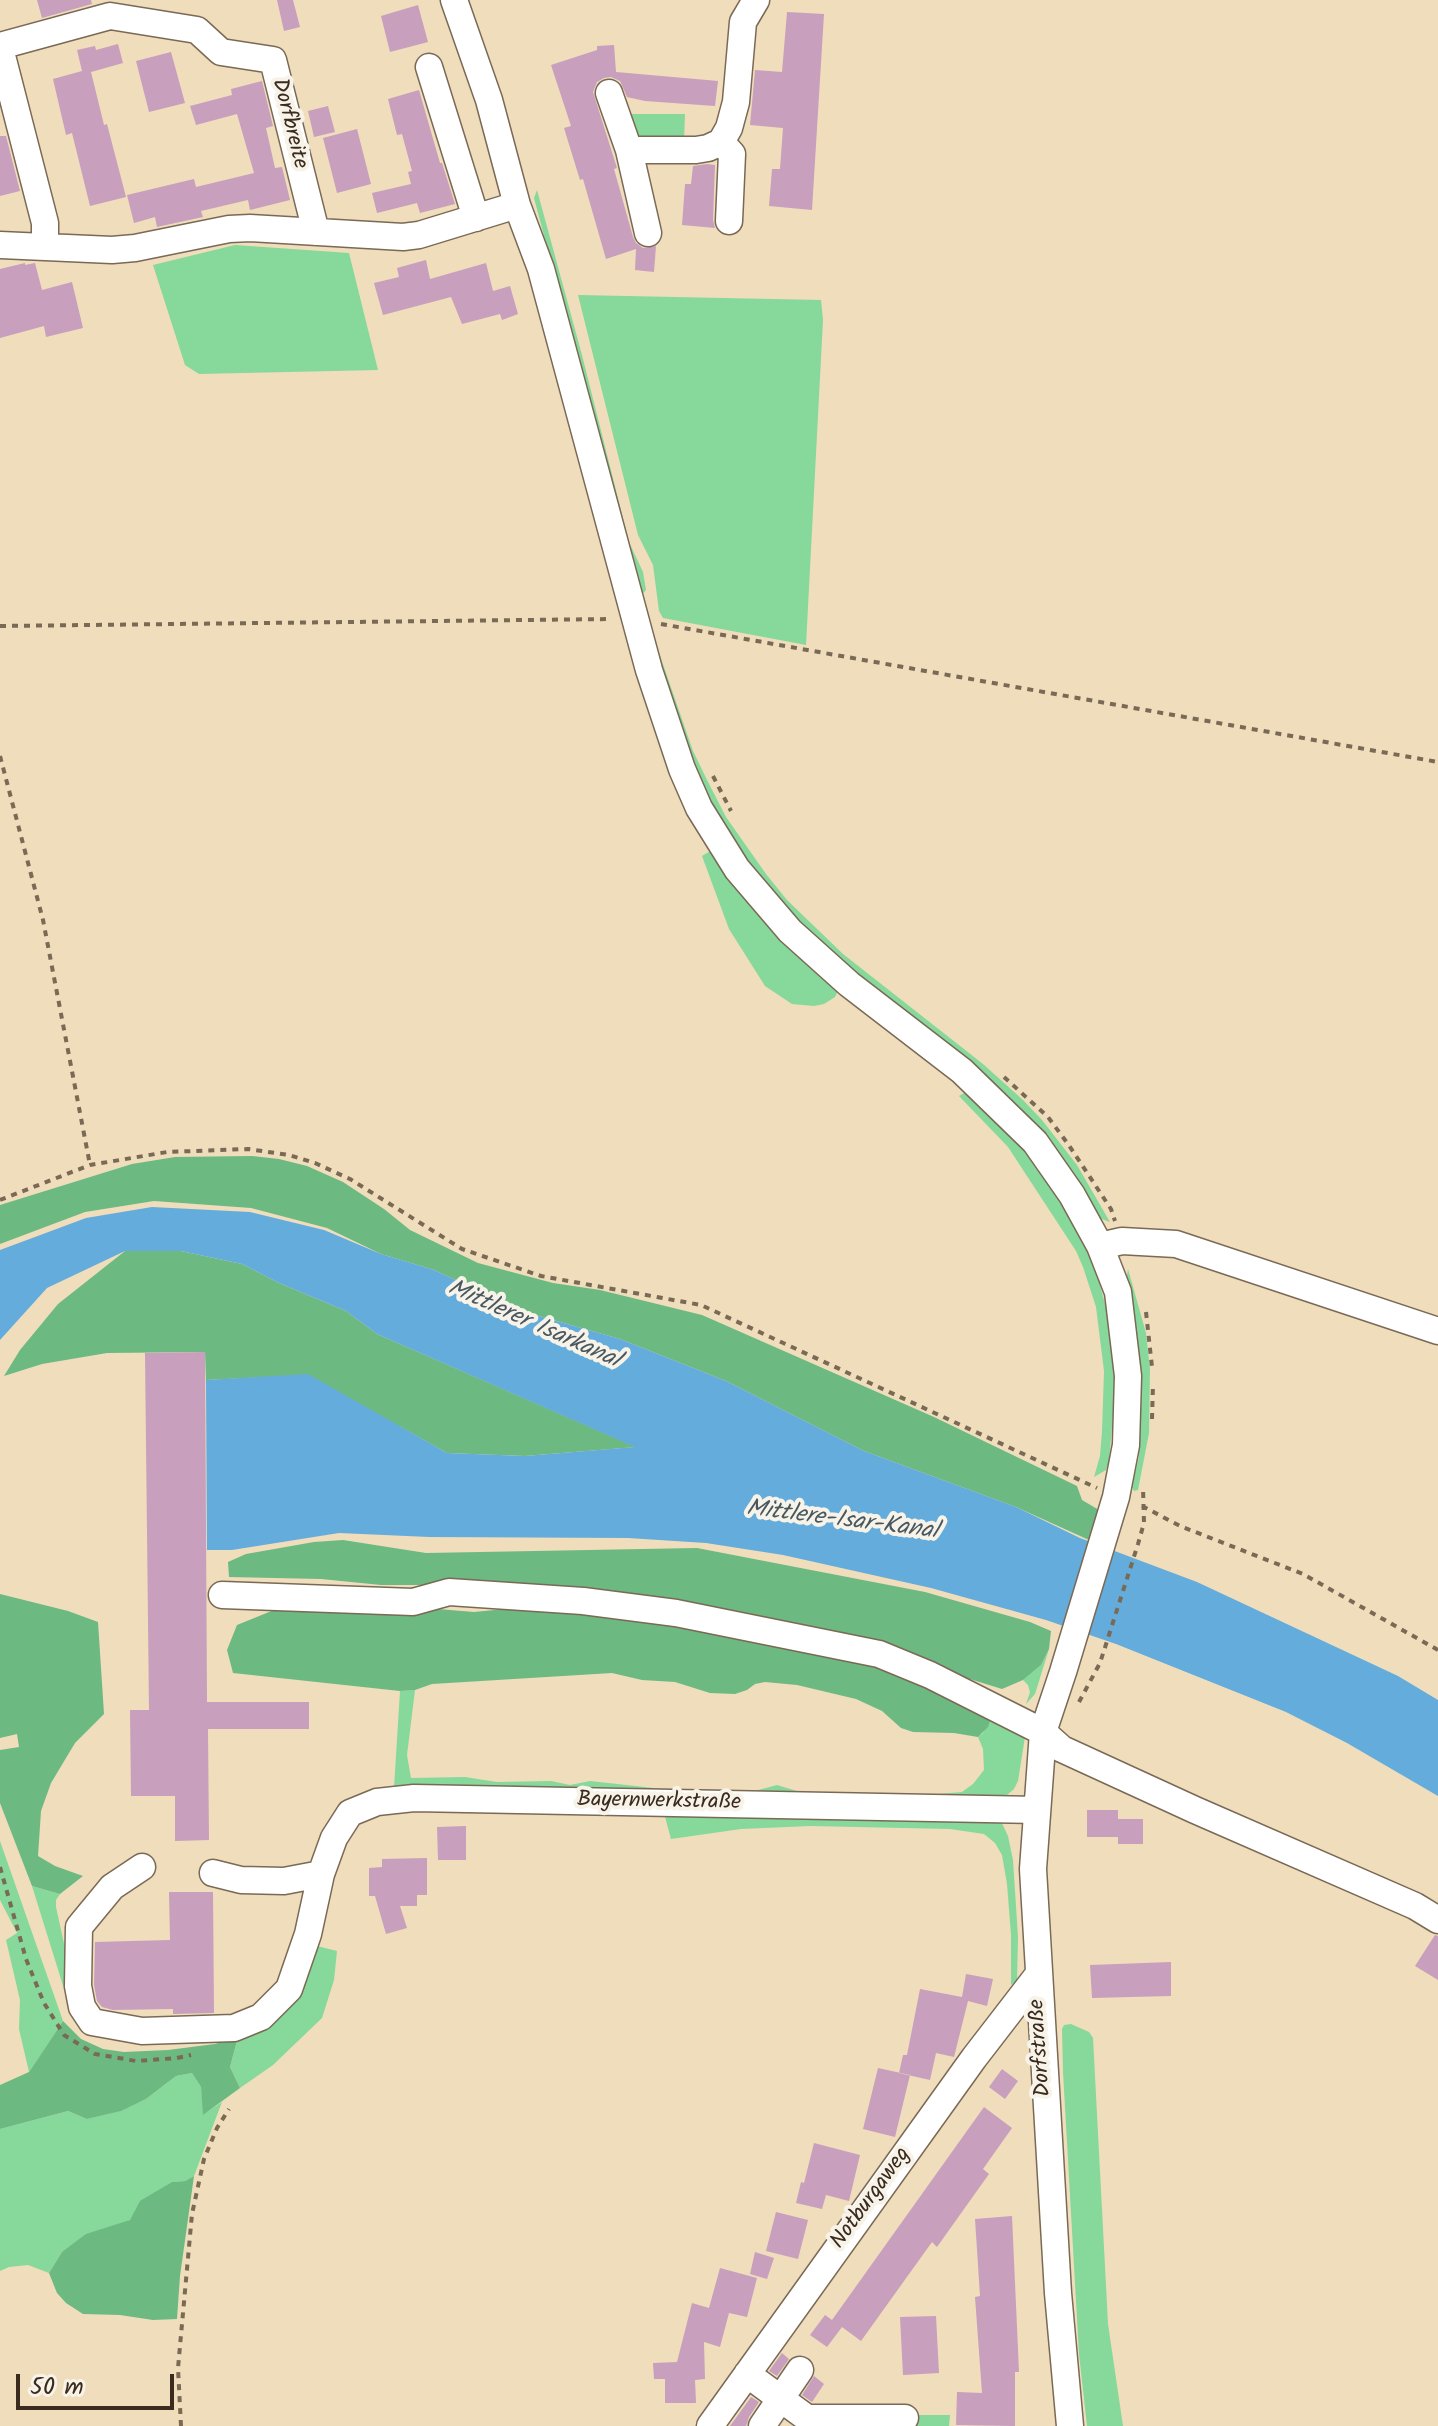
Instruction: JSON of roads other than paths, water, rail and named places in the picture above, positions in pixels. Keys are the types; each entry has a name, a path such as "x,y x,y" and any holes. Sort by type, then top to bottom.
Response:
{"street":[{"path":"454,0 489,100 517,205 541,269"},
{"path":"629,150 696,150 721,142 729,128 736,102 743,22 756,0"},
{"name":"Dorfbreite","path":"45,247 45,223 0,47 110,16 197,30 221,52 273,60 316,232"},
{"path":"429,67 476,218"},
{"path":"609,93 629,150 648,233"},
{"path":"489,100 508,134 523,183 541,269"},
{"path":"721,142 732,154 729,221"},
{"path":"0,245 135,248 229,229 403,237 517,205"},
{"name":"Dorfstraße","path":"541,269 649,670 682,769 699,808 737,869 790,931 849,984 962,1071 1035,1142 1111,1244 1128,1376 1126,1445 1113,1507 1043,1732 1033,1869 1058,2293 1070,2426"},
{"path":"1111,1244 1176,1244 1438,1331"},
{"path":"222,1595 413,1602 449,1592 583,1601 676,1613 879,1654 930,1675 1043,1732 1062,1749 1415,1906 1438,1920"},
{"name":"Bayernwerkstraße","path":"142,1867 112,1887 79,1927 78,1986 82,2007 92,2022 142,2031 234,2028 261,2017 289,1989 308,1934 321,1874 334,1838 350,1813 377,1802 414,1798 1037,1810"},
{"path":"213,1873 241,1880 270,1881 321,1874"},
{"name":"Notburgaweg","path":"710,2426 965,2071 1038,1975"},
{"path":"762,2426 800,2370"},
{"path":"747,2374 807,2418 905,2418"}],"water":[{"path":"152,1207 250,1212 324,1230 381,1254 434,1270 525,1312 620,1339 726,1381 864,1451 1016,1507 1080,1538 1197,1582 1398,1676 1438,1700 1438,1796 1286,1712 1116,1644 1046,1620 931,1588 783,1555 706,1543 628,1538 429,1537 339,1533 232,1550 207,1550 206,1380 308,1374 447,1453 525,1456 635,1447 377,1334 346,1311 242,1264 181,1251 125,1251 47,1288 0,1340 0,1250 86,1218"}],"water label":[{"name":"Mittlerer Isarkanal","path":"533,1326"},
{"name":"Mittlere-Isar-Kanal","path":"842,1522"}]}
